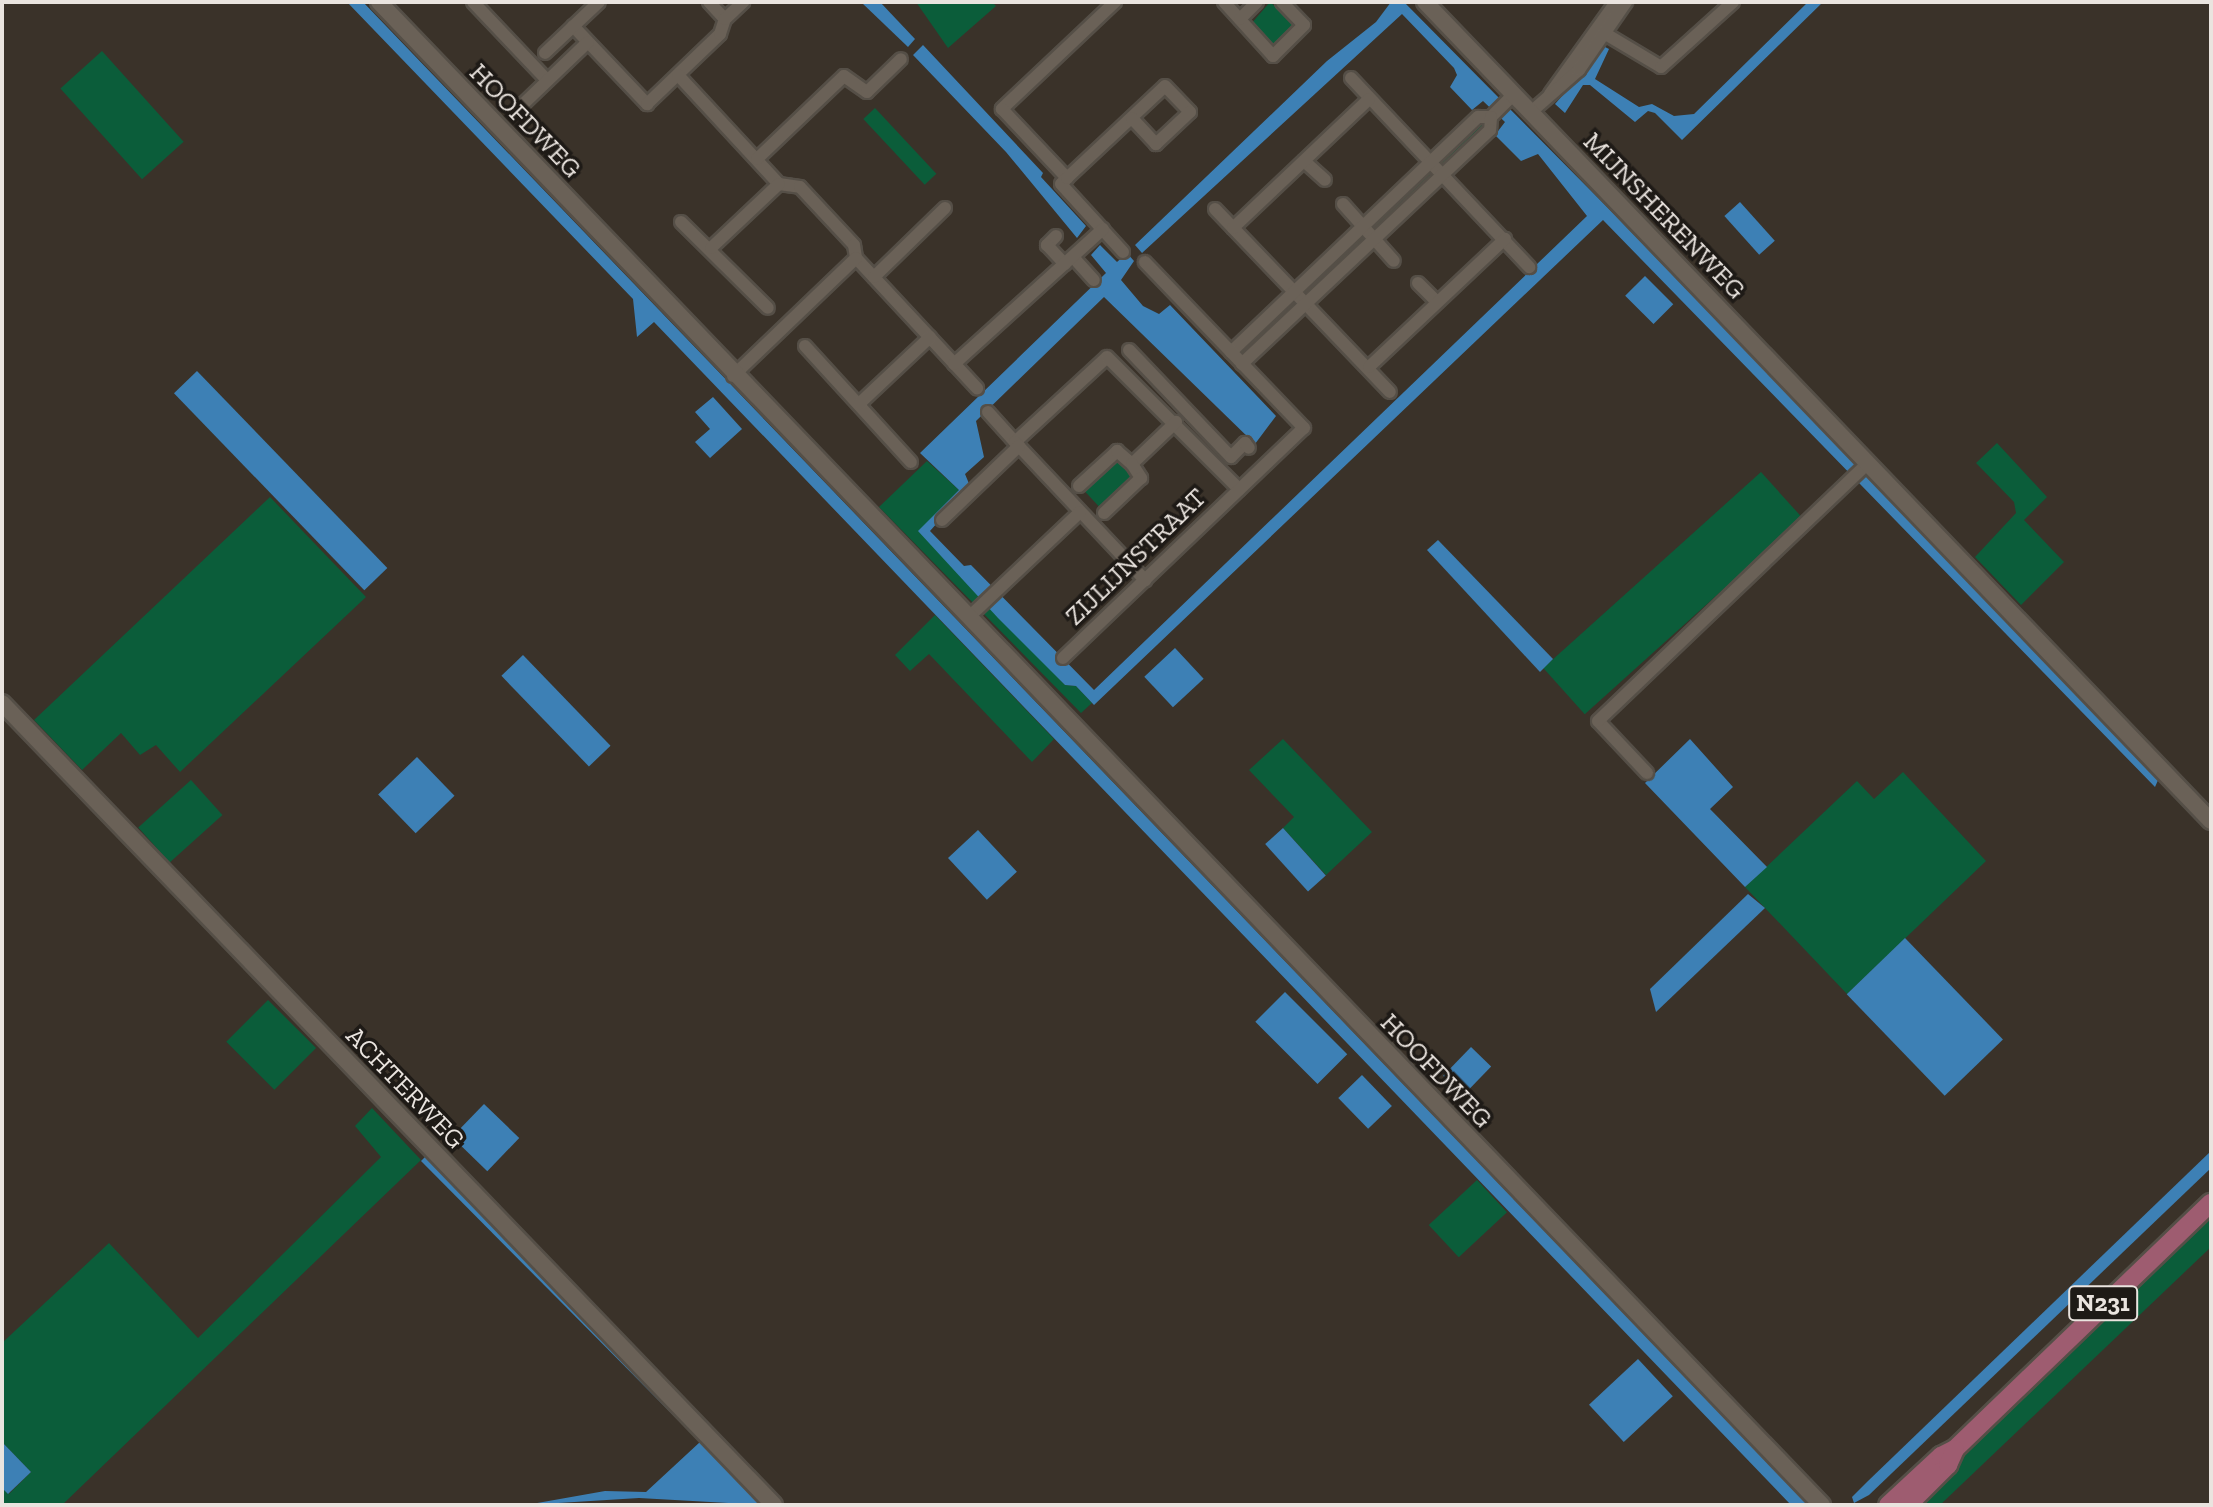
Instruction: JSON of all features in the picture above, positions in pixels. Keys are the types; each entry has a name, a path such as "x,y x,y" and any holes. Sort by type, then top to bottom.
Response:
{"main road":[{"name":"N231","path":"1888,1505 1941,1456 1955,1449 2211,1203"},
{"name":"N231","path":"1908,1505 1948,1465 1955,1449"}],"street":[{"name":"HOOFDWEG","path":"379,2 1822,1505"},
{"path":"473,2 547,80"},
{"path":"545,53 599,2"},
{"path":"709,2 725,19"},
{"path":"573,26 647,104 720,34 725,19 743,2"},
{"path":"1067,178 1002,109 1115,2"},
{"path":"1224,2 1273,56 1304,25 1282,2"},
{"path":"1240,19 1257,2"},
{"name":"MIJNSHERENWEG","path":"1425,2 1511,98 1531,112 1864,466 2211,821"},
{"path":"1602,32 1616,2"},
{"path":"1531,112 1550,94 1626,2"},
{"path":"1602,32 1656,67 1667,66 1733,2"},
{"path":"517,110 588,42"},
{"path":"757,159 844,76 867,92 901,59"},
{"path":"678,75 779,184 800,187 854,245 856,258 977,388"},
{"path":"1351,78 1432,160 1529,267"},
{"path":"1123,252 1061,184 1165,86 1190,112 1156,144 1132,118"},
{"path":"1145,262 1242,364 1490,130 1492,116 1511,98"},
{"path":"1233,228 1369,99"},
{"path":"1231,352 1298,292 1478,117 1492,116"},
{"path":"1304,161 1325,180"},
{"path":"711,248 779,184"},
{"path":"1343,204 1394,261"},
{"path":"874,277 945,208"},
{"path":"1215,209 1298,292 1390,392"},
{"path":"681,222 711,248 768,308"},
{"path":"954,364 1103,229"},
{"path":"1056,236 1047,245 1094,280"},
{"path":"1369,367 1505,239"},
{"path":"736,373 856,258"},
{"path":"1418,283 1437,302"},
{"path":"860,403 930,337"},
{"path":"805,346 911,462"},
{"path":"1129,350 1231,457 1245,443 1249,448"},
{"path":"942,520 1107,357 1176,422 1239,489"},
{"name":"ZIJLIJNSTRAAT","path":"1063,658 1304,428 1242,364"},
{"path":"988,412 1145,580"},
{"path":"1132,464 1176,422"},
{"path":"1079,486 1117,451 1132,464 1141,478 1104,513"},
{"path":"1647,773 1598,721 1864,466"},
{"path":"969,617 996,588 1080,512"},
{"name":"ACHTERWEG","path":"2,703 774,1505"}],"green space":[{"path":"916,2 992,2 996,6 948,48"},
{"path":"1270,2 1296,25 1277,48 1250,25"},
{"path":"102,51 184,142 142,179 60,88"},
{"path":"875,108 936,174 925,185 863,119"},
{"path":"1482,122 1486,128 1248,355 1243,348"},
{"path":"1997,443 2047,497 2024,520 2064,562 2021,605 1975,557 2016,513 2014,502 1976,463"},
{"path":"1117,457 1135,476 1100,508 1083,489"},
{"path":"927,461 959,490 919,531 1065,685 1076,686 1092,703 1081,713 879,507"},
{"path":"1761,472 1802,518 1585,714 1543,668"},
{"path":"270,497 366,597 180,772 156,745 140,755 121,733 82,770 34,720"},
{"path":"935,615 1054,739 1032,762 929,654 910,671 895,655"},
{"path":"1283,739 1372,832 1326,875 1283,828 1294,817 1249,770"},
{"path":"1903,772 1986,861 1847,994 1745,887 1857,781 1874,799"},
{"path":"191,780 222,815 170,862 138,828"},
{"path":"268,1000 316,1048 274,1090 226,1042"},
{"path":"372,1108 421,1160 62,1505 2,1505 2,1488 9,1494 31,1472 2,1442 2,1343 109,1243 198,1338 381,1157 355,1126"},
{"path":"1477,1180 1507,1212 1459,1257 1429,1225"},
{"path":"2211,1209 2211,1247 1940,1505 1918,1505 2028,1383"}],"water":[{"path":"347,2 363,2 1808,1505 1791,1505 654,322 637,337 633,299"},
{"path":"861,2 880,2 915,39 908,47"},
{"path":"1391,2 1404,2 1609,209 2159,778 2155,787 1603,220 1094,705 1076,686 1065,685 998,618 918,531 959,490 920,453 1106,273 1091,255 1100,245 1117,262 1127,253 1134,261 1121,280 1143,306 1159,314 1170,305 1276,416 1255,444 1104,297 976,421 984,457 965,474 970,486 930,531 964,566 971,565 1094,690 1587,216 1538,154 1521,161 1495,135 1505,122 1483,101 1472,110 1450,87 1457,75 1454,68 1402,14 1142,253 1135,245 1327,61 1376,22"},
{"path":"1808,2 1823,2 1682,140 1655,113 1648,111 1635,122 1590,85 1583,85 1565,113 1555,104 1605,47 1609,49 1595,79 1639,107 1652,104 1674,116 1694,114"},
{"path":"923,45 1043,173 1041,177 1086,226 1077,238 1006,152 913,55"},
{"path":"1740,202 1775,241 1759,255 1724,216"},
{"path":"1645,276 1673,304 1653,324 1625,296"},
{"path":"197,371 387,568 364,590 174,393"},
{"path":"713,397 742,429 710,458 695,442 710,429 695,412"},
{"path":"1438,540 1553,659 1540,672 1427,550"},
{"path":"1175,648 1204,679 1173,707 1144,677"},
{"path":"523,655 611,746 589,766 501,676"},
{"path":"1690,739 1733,787 1710,809 1767,867 1745,887 1645,783"},
{"path":"417,757 455,796 416,833 378,795"},
{"path":"1283,828 1326,876 1308,892 1265,844"},
{"path":"978,830 1017,872 987,900 948,858"},
{"path":"1748,894 1765,908 1656,1012 1650,989"},
{"path":"1905,938 2003,1039 1945,1096 1847,994"},
{"path":"1285,992 1347,1054 1318,1084 1255,1022"},
{"path":"1471,1047 1491,1066 1463,1095 1443,1076"},
{"path":"1362,1075 1392,1106 1368,1129 1338,1098"},
{"path":"484,1104 519,1138 487,1171 452,1137"},
{"path":"2211,1151 2211,1168 1869,1495 1854,1503 1852,1497 1868,1481"},
{"path":"426,1156 691,1427 689,1431 421,1161"},
{"path":"1638,1359 1673,1396 1624,1442 1589,1405"},
{"path":"2,1442 31,1472 8,1494 2,1488"},
{"path":"700,1442 764,1505 639,1498 526,1505 605,1491 646,1492"}]}
